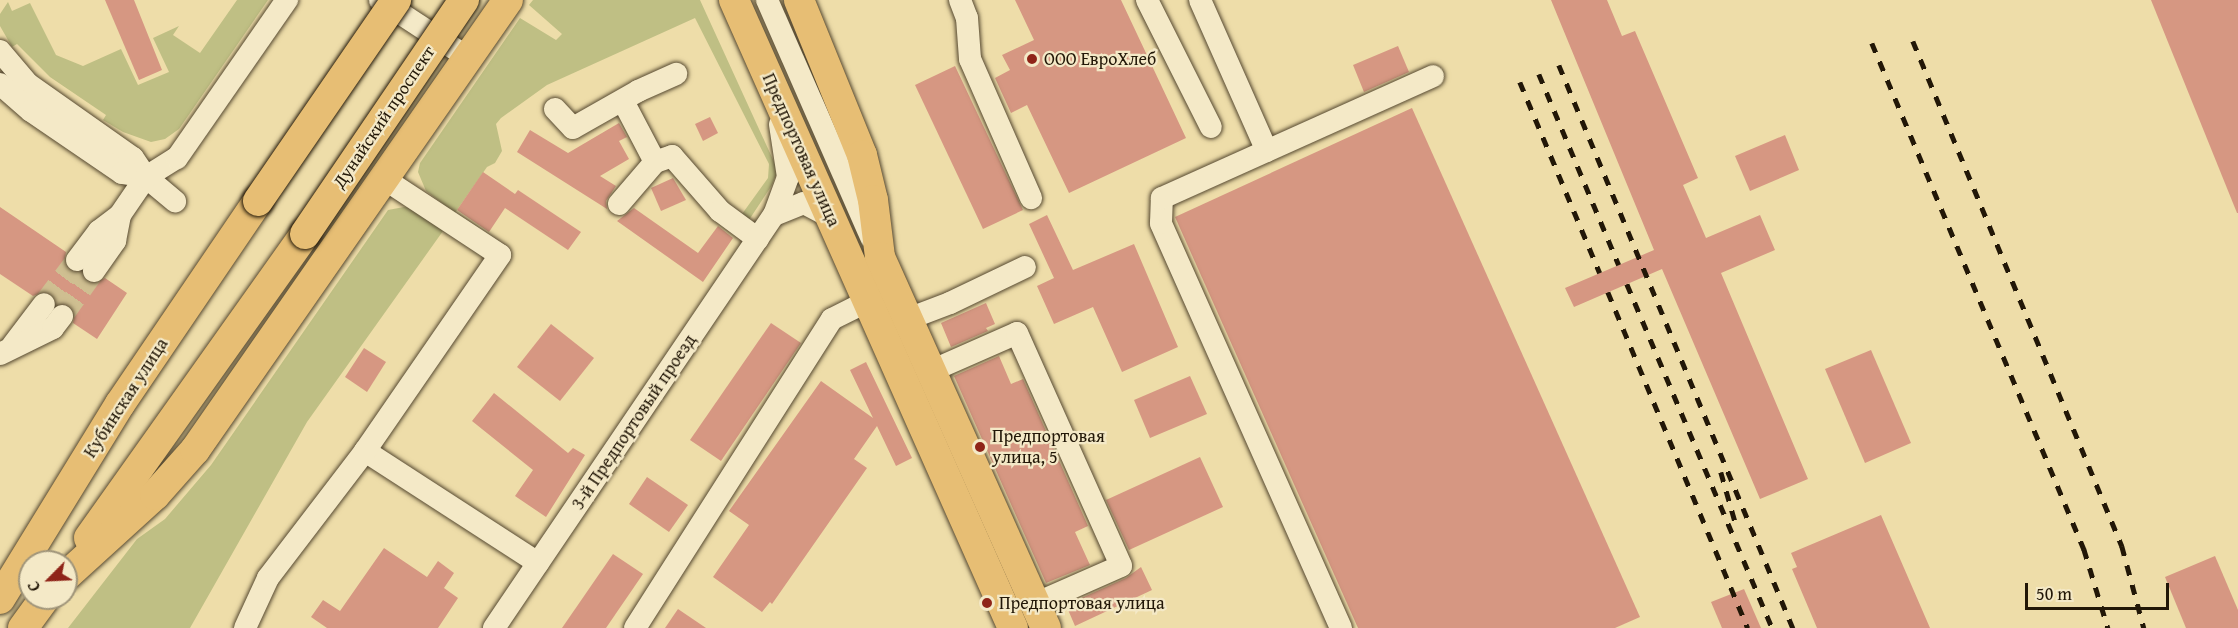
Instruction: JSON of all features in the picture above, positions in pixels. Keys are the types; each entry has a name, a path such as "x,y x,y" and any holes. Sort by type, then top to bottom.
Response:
{"main road":[{"name":"Кубинская улица","path":"0,599 120,404 396,0"},
{"name":"Дунайский проспект","path":"78,553 305,234 464,0"},
{"path":"78,565 173,477 290,315 508,0"},
{"path":"799,0 862,155 873,200 880,257"},
{"name":"Предпортовая улица","path":"734,3 1013,628"},
{"name":"Предпортовая улица","path":"880,257 1040,616"},
{"path":"23,628 36,610"}],"street":[{"path":"85,265 115,240 120,215 146,177 177,158 287,0"},
{"path":"380,0 467,57"},
{"name":"Предпортовая улица","path":"766,0 880,257"},
{"path":"960,0 967,18 970,59 1031,198"},
{"path":"1147,0 1211,127"},
{"path":"1200,0 1267,151"},
{"path":"0,51 28,84 133,158 146,177 175,201"},
{"path":"555,109 573,128 638,90 676,74"},
{"path":"1341,628 1161,223 1162,198 1432,76"},
{"path":"0,84 31,111 122,173 146,177"},
{"name":"3-й Предпортовый проезд","path":"494,628 774,215 788,177 788,161 773,88"},
{"path":"622,101 655,162"},
{"path":"618,204 655,162 672,156 720,211 758,238"},
{"path":"244,628 268,578 365,451 500,255 384,178"},
{"path":"774,215 804,203 830,216"},
{"path":"908,319 950,303 1025,267"},
{"path":"635,628 832,319 868,301"},
{"path":"3,347 53,310"},
{"path":"931,370 1017,333 1121,566 1040,616"},
{"path":"365,451 538,563"}],"green space":[{"path":"237,0 268,0 179,129 165,139 151,142 123,132 103,120 106,115 50,77 17,44 12,47 0,26 0,14 8,2 12,11 30,3 56,55 83,66 121,49 138,85 169,72 153,38 179,26 173,35 200,53"},
{"path":"533,0 700,0 775,164 776,175 772,185 747,223 737,221 768,178 769,164 695,18 547,85 501,118 496,124 502,151 495,163 487,167 455,213 426,191 418,172 420,163 520,18 556,40 562,34 529,5"},
{"path":"411,208 443,231 307,422 190,628 68,628 137,539 165,519 211,465 388,210"}],"building":[{"path":"105,0 134,0 162,70 139,80"},
{"path":"1015,0 1121,0 1186,138 1069,193 1027,105 1011,113 995,78 1010,70 1002,55 1034,40"},
{"path":"1551,0 1607,0 1622,36 1635,31 1698,178 1683,185 1706,238 1760,215 1775,250 1721,273 1808,479 1760,499 1662,269 1574,307 1565,288 1654,250"},
{"path":"2151,0 2238,0 2238,213 2237,213"},
{"path":"1398,46 1409,72 1364,92 1353,65"},
{"path":"955,66 1023,210 983,229 915,85"},
{"path":"1412,108 1640,617 1615,628 1358,628 1175,217"},
{"path":"710,117 718,133 703,141 695,124"},
{"path":"619,123 627,137 619,141 629,159 600,176 616,186 606,201 607,209 517,152 530,130 568,153"},
{"path":"1785,135 1799,170 1750,191 1735,156"},
{"path":"483,172 515,194 518,190 581,232 568,250 505,208 489,232 457,210"},
{"path":"673,178 686,200 661,211 651,188"},
{"path":"0,207 66,252 64,265 69,271 81,273 86,282 92,284 105,278 127,293 97,339 73,323 75,311 70,305 57,303 53,294 46,291 33,296 0,274"},
{"path":"634,208 698,253 718,226 733,238 703,282 617,221"},
{"path":"1047,215 1073,270 1134,244 1178,347 1122,372 1093,307 1054,324 1037,286 1054,278 1029,224"},
{"path":"986,303 995,324 986,328 988,331 951,347 941,323"},
{"path":"771,323 801,343 721,461 690,440"},
{"path":"551,324 594,358 560,401 517,367"},
{"path":"364,348 386,362 367,392 345,377"},
{"path":"1871,350 1911,443 1865,463 1825,369"},
{"path":"999,356 1011,384 1023,379 1088,526 1075,532 1090,565 1046,583 954,376"},
{"path":"866,362 912,458 896,466 877,426 854,459 867,468 772,604 770,602 762,612 713,577 749,525 729,511 821,381 873,418 850,370"},
{"path":"1190,376 1207,414 1150,438 1134,400"},
{"path":"494,393 568,453 573,448 585,455 546,517 515,496 533,470 472,421"},
{"path":"1200,457 1223,507 1129,550 1106,500"},
{"path":"647,477 688,505 669,532 629,504"},
{"path":"1881,515 1930,628 1817,628 1792,569 1797,567 1791,553"},
{"path":"384,548 427,577 438,561 454,573 444,588 458,598 438,628 327,628 311,617 323,600 340,611"},
{"path":"613,554 643,574 606,628 562,628"},
{"path":"2215,556 2238,610 2238,628 2186,628 2165,577"},
{"path":"1141,567 1152,590 1075,626 1066,605 1126,578"},
{"path":"1744,589 1761,628 1722,628 1711,602"},
{"path":"678,609 706,628 665,628"}],"tunnel":[{"path":"44,304 77,260"},
{"path":"62,316 94,271"}],"railway":[{"path":"1913,41 2122,546 2144,628"},
{"path":"1872,43 2084,549 2108,628"},
{"path":"1559,65 1793,628"},
{"path":"1539,74 1619,265"},
{"path":"1520,82 1600,273"},
{"path":"1627,284 1772,628"},
{"path":"1608,292 1748,628"},
{"path":"1721,472 1735,521"}],"place":[{"name":"ООО ЕвроХлеб","path":"1032,59"},
{"name":"Предпортовая улица, 5","path":"980,447"},
{"name":"Предпортовая улица","path":"987,603"}]}
